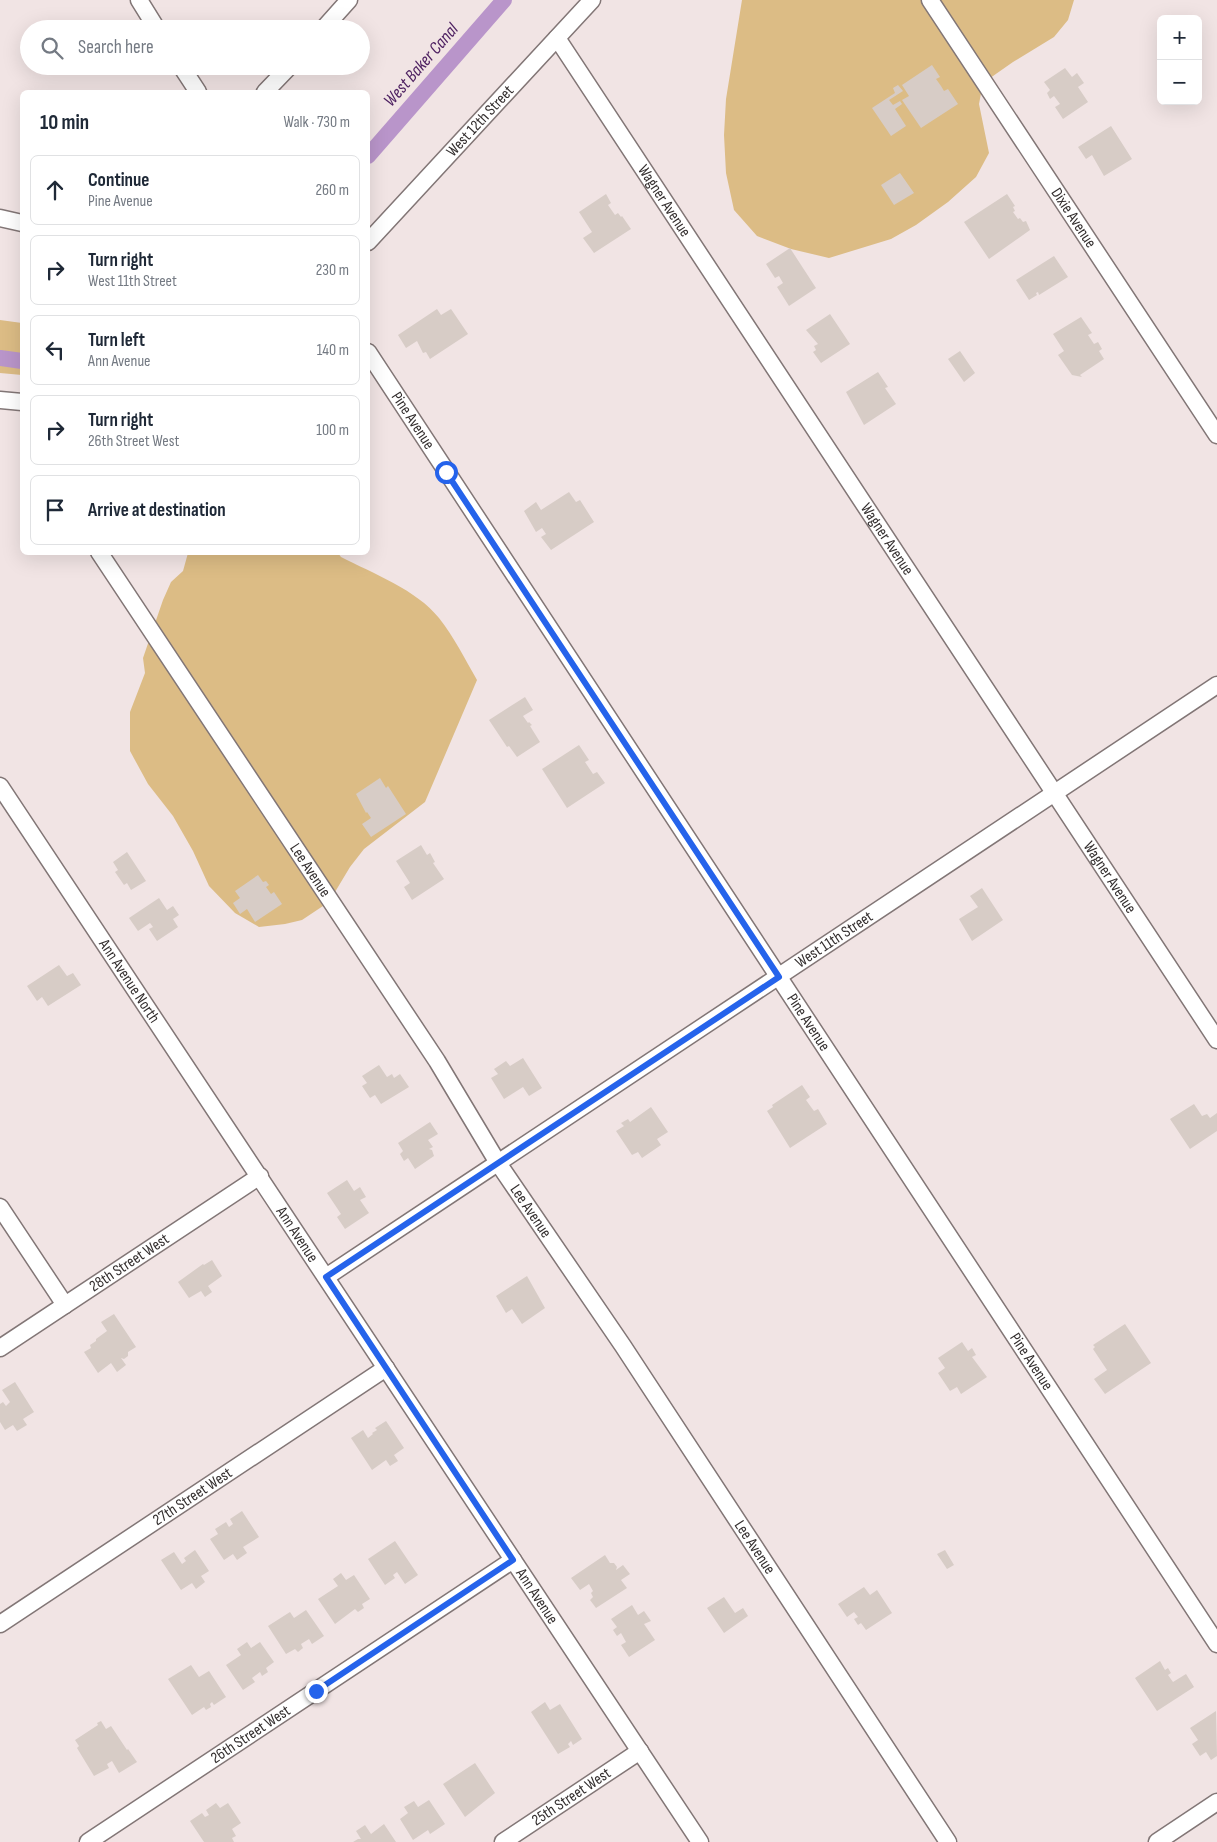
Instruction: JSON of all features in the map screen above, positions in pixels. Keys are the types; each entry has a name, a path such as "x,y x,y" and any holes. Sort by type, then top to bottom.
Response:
{"street":[{"path":"139,0 151,20"},
{"path":"332,20 349,0"},
{"name":"West 12th Street","path":"370,240 592,0"},
{"name":"Dixie Avenue","path":"930,0 1217,435"},
{"name":"Wagner Avenue","path":"557,38 1217,1040"},
{"path":"187,75 197,90"},
{"path":"267,90 281,75"},
{"path":"0,218 20,223"},
{"name":"Pine Avenue","path":"370,355 1217,1644"},
{"path":"0,400 20,402"},
{"name":"Lee Avenue","path":"101,555 437,1061 498,1163 623,1346 948,1842"},
{"name":"West 11th Street","path":"326,1277 1217,685"},
{"name":"Ann Avenue North","path":"0,786 260,1176"},
{"name":"Ann Avenue","path":"260,1176 700,1842"},
{"name":"28th Street West","path":"0,1348 260,1176"},
{"path":"0,1207 65,1305"},
{"name":"27th Street West","path":"0,1624 386,1368"},
{"name":"26th Street West","path":"88,1842 513,1560"},
{"name":"25th Street West","path":"503,1842 640,1751"},
{"path":"1157,1842 1217,1802"}],"shaded area":[{"path":"742,0 1074,0 1068,20 1054,37 983,83 979,104 989,153 976,177 948,202 916,225 891,239 829,258 791,249 757,236 734,210 726,173 724,135 726,99"},
{"path":"0,320 20,323 20,375 0,373"},
{"path":"187,555 340,555 406,591 430,608 450,633 477,680 425,802 364,849 350,867 329,902 302,920 259,927 235,913 209,886 193,851 173,816 148,784 130,751 130,712 145,673 143,658 171,582 183,571"}],"building":[{"path":"932,65 940,77 936,79 944,91 948,89 958,104 921,128 902,100 909,96 902,85"},
{"path":"1065,68 1072,77 1077,73 1084,83 1078,87 1088,102 1063,119 1055,107 1060,104 1054,96 1050,99 1047,93 1050,90 1044,82"},
{"path":"898,85 903,91 889,100 893,105 900,101 902,104 895,109 906,126 891,136 872,108 895,93 893,88"},
{"path":"1111,126 1132,159 1104,176 1092,155 1086,159 1078,147"},
{"path":"900,173 914,193 894,205 881,185"},
{"path":"606,194 611,203 608,205 615,215 618,213 622,216 631,229 594,253 583,238 592,232 579,212"},
{"path":"1007,194 1015,206 1013,207 1015,211 1013,212 1018,219 1020,218 1023,222 1026,221 1030,230 989,259 964,222"},
{"path":"790,248 816,288 789,306 777,287 783,283 779,276 775,278 766,264"},
{"path":"1054,256 1068,277 1039,295 1038,292 1036,293 1037,295 1029,300 1016,280"},
{"path":"437,309 441,315 451,309 468,334 430,359 426,352 423,353 417,341 406,348 398,335"},
{"path":"830,314 850,344 821,363 813,352 816,350 814,346 818,344 806,330"},
{"path":"1081,317 1092,333 1088,335 1094,344 1098,342 1102,349 1099,351 1104,359 1080,375 1082,377 1072,375 1058,355 1064,351 1053,334"},
{"path":"960,351 975,373 964,382 948,359"},
{"path":"878,372 888,387 885,388 896,404 864,425 846,392"},
{"path":"569,492 576,502 580,500 594,522 551,550 541,537 546,534 542,528 536,532 524,511 536,502 541,510"},
{"path":"525,697 533,710 523,716 532,725 530,726 540,742 517,757 509,746 507,747 489,720"},
{"path":"579,745 589,760 585,762 593,774 597,772 605,783 567,808 542,769"},
{"path":"380,778 386,788 388,786 406,814 371,837 362,824 371,818 366,813 356,794"},
{"path":"421,845 427,855 430,853 435,862 433,863 444,879 412,900 404,887 410,883 396,861"},
{"path":"127,852 146,881 131,890 127,883 124,885 115,872 118,870 113,862"},
{"path":"258,875 263,882 266,881 269,885 266,887 271,894 274,892 282,904 255,922 247,909 240,914 233,903 240,898 235,891"},
{"path":"982,888 1003,920 972,941 959,919 978,907 970,896"},
{"path":"159,898 167,910 173,906 179,915 173,919 178,927 157,941 149,929 153,927 150,923 138,931 129,918"},
{"path":"59,965 67,976 73,973 81,985 48,1006 42,997 37,1001 27,986"},
{"path":"523,1058 542,1088 529,1096 523,1087 504,1099 491,1078 498,1074 494,1069 506,1061 510,1066"},
{"path":"379,1065 387,1077 392,1074 394,1078 400,1074 409,1087 381,1104 375,1095 370,1098 362,1086 367,1083 362,1076"},
{"path":"802,1085 810,1097 806,1100 814,1111 818,1109 827,1124 790,1148 767,1111 773,1107 772,1105"},
{"path":"1194,1104 1202,1116 1207,1114 1210,1118 1217,1113 1217,1131 1190,1149 1170,1119"},
{"path":"651,1107 668,1132 657,1139 661,1145 642,1158 638,1152 632,1155 616,1131 624,1126 621,1123 628,1119 630,1122"},
{"path":"430,1122 438,1134 428,1140 433,1147 429,1149 432,1150 434,1156 415,1169 408,1158 404,1161 400,1154 403,1151 398,1143"},
{"path":"347,1180 354,1191 360,1187 366,1197 360,1200 369,1213 345,1229 337,1217 341,1214 327,1193"},
{"path":"212,1260 222,1276 208,1286 212,1292 205,1297 201,1291 189,1298 178,1282 203,1264"},
{"path":"527,1276 545,1308 522,1324 512,1309 506,1313 496,1296"},
{"path":"114,1314 136,1347 128,1352 128,1356 124,1359 121,1358 126,1365 117,1372 111,1363 98,1373 84,1352 91,1348 90,1345 107,1331 101,1322"},
{"path":"1125,1324 1151,1363 1105,1394 1094,1379 1107,1370 1093,1349 1095,1347 1093,1345"},
{"path":"962,1342 968,1351 972,1348 976,1355 972,1357 987,1377 961,1394 957,1387 950,1391 938,1373 945,1368 938,1358"},
{"path":"15,1382 34,1412 23,1419 27,1425 17,1431 13,1425 5,1430 0,1422 0,1404 3,1402 6,1406 10,1402 2,1390"},
{"path":"386,1421 404,1448 394,1455 398,1461 390,1466 386,1460 372,1470 351,1438 363,1430 368,1438 377,1430 375,1428"},
{"path":"242,1511 259,1537 243,1547 247,1553 237,1560 233,1554 224,1560 210,1539 218,1534 215,1529 226,1522 229,1527 233,1524 230,1519"},
{"path":"395,1541 418,1575 405,1584 397,1572 393,1575 395,1578 385,1585 368,1559"},
{"path":"195,1550 209,1571 201,1576 205,1582 196,1589 192,1583 181,1590 161,1560 174,1552 182,1564 186,1561 184,1558"},
{"path":"945,1550 954,1565 947,1569 937,1554"},
{"path":"605,1555 610,1563 614,1563 617,1567 616,1570 623,1565 630,1574 621,1580 627,1588 596,1608 590,1600 593,1597 591,1593 593,1591 589,1584 580,1590 571,1578"},
{"path":"341,1573 346,1580 354,1575 370,1599 362,1604 364,1608 358,1612 355,1609 335,1624 318,1599 338,1586 333,1579"},
{"path":"864,1587 870,1595 877,1590 892,1613 866,1630 861,1623 858,1625 854,1619 858,1617 854,1612 847,1617 838,1604"},
{"path":"724,1597 735,1613 743,1608 748,1616 724,1633 707,1608"},
{"path":"632,1605 638,1615 644,1611 651,1621 644,1624 655,1640 629,1657 621,1645 626,1642 621,1633 617,1636 613,1630 617,1627 611,1619"},
{"path":"306,1610 324,1636 312,1644 309,1639 301,1644 303,1648 298,1652 295,1649 286,1654 268,1626 290,1612 294,1618"},
{"path":"247,1642 251,1648 260,1642 274,1662 266,1668 268,1672 262,1676 260,1672 252,1678 255,1682 243,1690 226,1665 241,1655 237,1649"},
{"path":"1160,1661 1165,1670 1168,1668 1171,1673 1168,1675 1173,1682 1186,1674 1194,1687 1157,1711 1135,1678"},
{"path":"191,1665 199,1677 209,1671 226,1697 214,1705 212,1702 210,1704 211,1707 206,1710 204,1707 192,1715 168,1679"},
{"path":"545,1702 550,1710 560,1704 582,1739 573,1745 571,1741 568,1744 570,1747 558,1754 531,1712"},
{"path":"1216,1711 1217,1756 1211,1760 1206,1752 1200,1756 1192,1744 1198,1740 1190,1728"},
{"path":"101,1721 106,1729 111,1726 137,1762 119,1773 112,1761 107,1764 109,1768 94,1776 77,1748 79,1746 75,1740"},
{"path":"475,1763 495,1793 465,1817 443,1784"},
{"path":"429,1800 445,1824 430,1834 428,1830 413,1840 400,1819 408,1813 404,1807 414,1801 418,1807"},
{"path":"216,1803 220,1808 228,1803 241,1823 232,1829 236,1836 232,1838 234,1842 204,1842 190,1821 202,1813 205,1817 209,1815 206,1810"},
{"path":"384,1824 396,1842 353,1842 361,1839 356,1831 365,1825 371,1834"}],"waterway":[{"name":"West Baker Canal","path":"370,154 504,0"},
{"name":"West Baker Canal","path":"0,358 20,361"}],"route":[{"path":"316,1691 513,1560 326,1277 779,977 446,472"}]}
